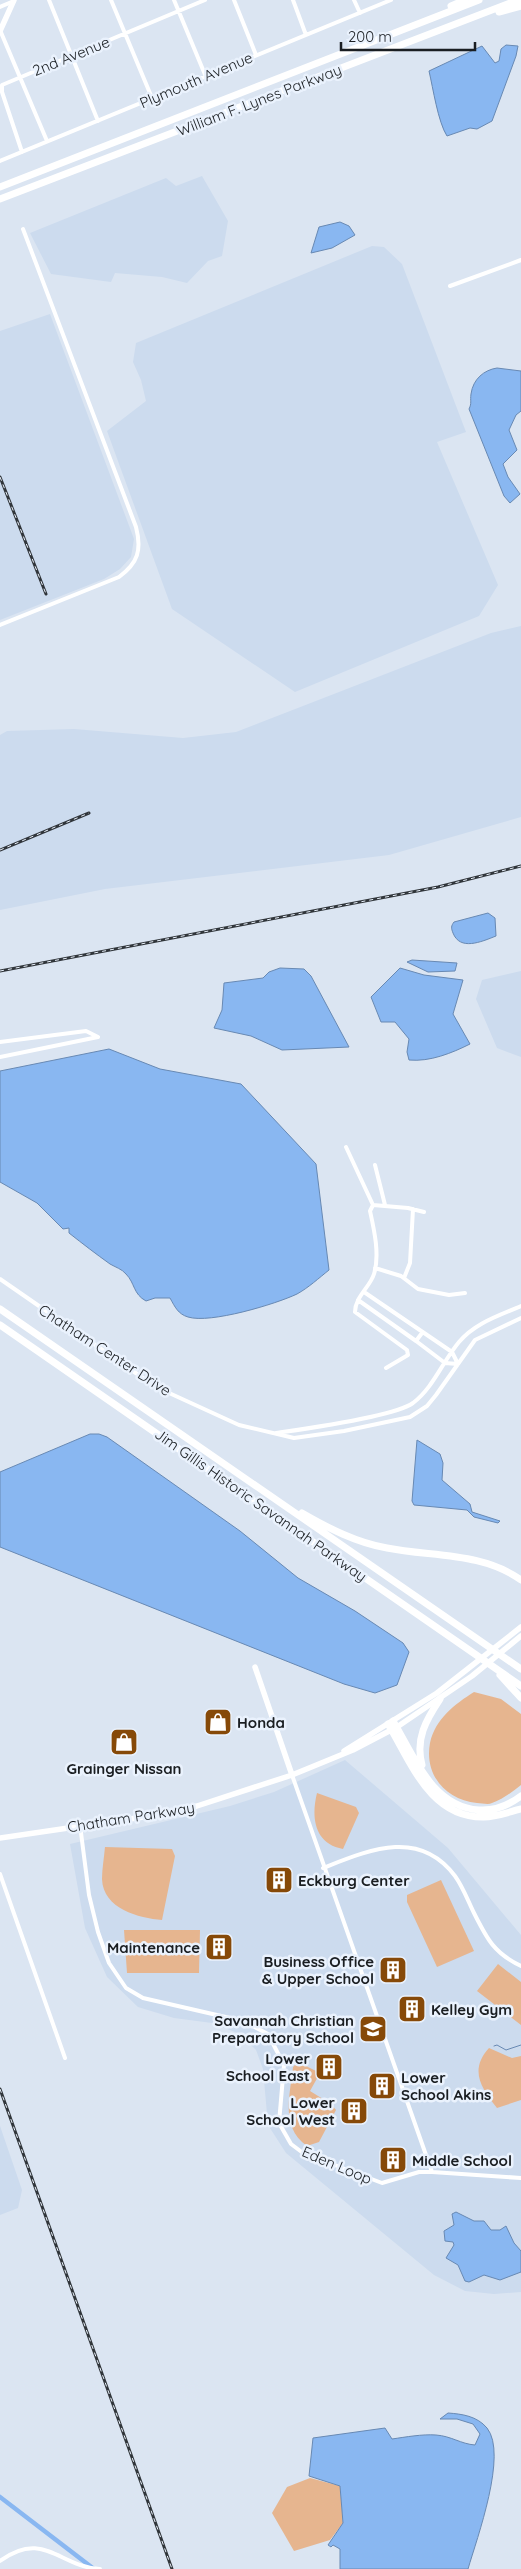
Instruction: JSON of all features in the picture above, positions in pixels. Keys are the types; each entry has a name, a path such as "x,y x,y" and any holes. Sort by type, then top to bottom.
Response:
{"highway":[{"path":"380,38 465,0"},
{"name":"William F. Lynes Parkway","path":"0,187 479,0"},
{"name":"William F. Lynes Parkway","path":"0,199 518,0"},
{"path":"460,23 521,6"},
{"name":"Jim Gillis Historic Savannah Parkway","path":"0,1309 521,1669"},
{"name":"Jim Gillis Historic Savannah Parkway","path":"0,1325 521,1686"},
{"path":"271,1495 342,1533 363,1542 403,1551 478,1560 509,1571 521,1580"},
{"path":"493,1667 521,1698"},
{"path":"428,1780 420,1759 420,1736 425,1721 440,1699"},
{"path":"392,1726 428,1780 446,1800 470,1810 485,1811 499,1808 521,1796"},
{"path":"392,1726 426,1789 442,1805 458,1813 484,1817 521,1809"}],"main road":[{"path":"0,31 14,0"},
{"name":"Chatham Parkway","path":"0,1838 198,1806 292,1775 342,1752 440,1699 472,1676 521,1627"},
{"name":"Chatham Parkway","path":"392,1726 510,1640 521,1636"},
{"path":"255,1667 292,1775"}],"street":[{"path":"0,7 14,0"},
{"path":"49,0 98,121"},
{"path":"112,0 152,98"},
{"path":"174,0 206,77"},
{"name":"2nd Avenue","path":"22,152 1,87 3,84 205,0"},
{"path":"234,0 256,55"},
{"path":"293,0 306,35"},
{"path":"354,0 360,13"},
{"name":"Plymouth Avenue","path":"0,161 391,0"},
{"path":"0,31 47,142"},
{"path":"0,625 119,577 134,562 139,552 136,528 23,229"},
{"path":"450,286 521,260"},
{"path":"0,1042 86,1031 98,1037 0,1057"},
{"path":"346,1147 373,1205"},
{"path":"375,1165 385,1205"},
{"path":"373,1205 385,1205 424,1212"},
{"path":"373,1205 370,1211 376,1268 372,1280 355,1305 355,1312 407,1350 408,1355 386,1368"},
{"path":"404,1278 410,1263 413,1209"},
{"path":"376,1268 404,1278 418,1288 450,1295 465,1293"},
{"name":"Chatham Center Drive","path":"0,1280 156,1387 239,1425 294,1438 315,1436 410,1417 427,1406 436,1396 475,1340 521,1318"},
{"path":"364,1292 452,1352 458,1364"},
{"path":"358,1300 445,1363 458,1364"},
{"name":"Chatham Center Drive","path":"271,1434 400,1409 418,1399 452,1352 478,1325 521,1306"},
{"path":"416,1341 422,1333"},
{"path":"292,1775 323,1868 432,2172"},
{"name":"Eden Loop","path":"80,1825 89,1895 98,1932 109,1963 126,1988 143,1998 243,2021 268,2034 284,2065 279,2123 290,2144 303,2153 382,2183 419,2172 521,2178"},
{"path":"323,1868 368,1850 393,1846 402,1845 427,1853 442,1861 456,1877 488,1941 505,1958 521,1966"},
{"path":"0,1874 65,2058"},
{"path":"0,2561 20,2550 36,2548 54,2551 72,2562 88,2568 100,2569"}],"shaded area":[{"path":"202,176 228,221 222,256 208,261 187,283 162,277 115,273 111,282 51,274 30,233 166,178 176,186"},
{"path":"372,246 384,247 402,264 466,432 437,442 498,585 479,616 295,692 172,609 107,431 146,401 141,380 133,362 136,343"},
{"path":"50,314 134,539 131,557 120,569 104,579 0,620 0,331"},
{"path":"521,626 521,817 389,855 105,889 0,910 0,735 7,731 74,729 183,738 236,732 491,633"},
{"path":"521,971 521,1057 497,1048 476,999 482,980"},
{"path":"474,1692 501,1699 521,1714 521,1785 504,1797 489,1804 466,1801 456,1797 440,1784 430,1765 430,1743 436,1727 453,1707"},
{"name":"Savannah Christian Preparatory School","path":"345,1760 448,1848 521,1935 521,2292 494,2294 465,2291 434,2275 286,2153 268,2125 263,2069 256,2050 240,2034 212,2023 174,2018 138,2007 107,1977 85,1928 70,1844 230,1806 274,1792"},
{"path":"317,1793 356,1807 359,1813 343,1849 326,1842 320,1835 314,1811"},
{"path":"105,1847 172,1849 175,1856 162,1920 133,1914 115,1905 109,1898 104,1889 102,1879"},
{"path":"441,1880 474,1951 437,1967 407,1902 407,1895"},
{"path":"124,1930 200,1930 199,1973 127,1973"},
{"path":"498,1964 521,1982 521,2025 477,1991"},
{"path":"489,2048 512,2058 521,2056 521,2100 497,2108 486,2093 479,2079 479,2071 483,2056"},
{"path":"298,2062 320,2073 310,2091 331,2104 336,2110 319,2142 307,2146 293,2130 290,2120 289,2100 293,2067"},
{"path":"0,2126 22,2190 18,2208 0,2215"},
{"path":"310,2478 340,2486 343,2523 330,2540 294,2551 272,2513 287,2487"}],"water":[{"path":"506,45 518,46 492,121 477,129 470,128 447,136 438,114 429,71 482,46 495,63 499,61 501,49"},
{"path":"340,222 349,226 355,235 332,248 311,253 319,227"},
{"path":"497,368 521,371 521,411 516,415 509,430 517,450 503,464 508,477 520,494 510,503 504,496 469,409 474,384 484,373"},
{"path":"488,913 495,918 496,936 472,944 456,939 452,928 454,922"},
{"path":"412,960 457,963 455,971 428,972 407,962"},
{"path":"280,968 304,969 311,976 349,1047 282,1050 251,1036 214,1028 222,1010 224,983 263,978 269,972"},
{"path":"400,968 424,975 463,980 453,1014 470,1044 448,1054 433,1058 409,1060 407,1052 409,1039 395,1022 381,1022 371,997"},
{"path":"109,1049 160,1069 241,1084 316,1164 329,1270 301,1292 274,1303 243,1312 211,1318 188,1317 179,1312 170,1298 155,1298 146,1301 136,1292 129,1277 124,1272 110,1264 69,1233 69,1228 63,1229 37,1203 0,1182 0,1071"},
{"path":"90,1434 99,1434 107,1437 240,1531 298,1578 355,1611 403,1643 409,1652 397,1685 375,1693 344,1684 0,1547 0,1472"},
{"path":"417,1440 440,1454 443,1463 442,1480 470,1504 472,1512 500,1521 498,1523 474,1517 467,1510 414,1505 412,1501"},
{"path":"456,2212 474,2221 484,2221 491,2230 500,2230 506,2226 514,2243 521,2251 521,2272 500,2280 484,2275 469,2282 465,2281 458,2265 446,2258 454,2245 453,2242 445,2241 444,2231 454,2225 452,2214"},
{"path":"448,2413 464,2415 479,2421 487,2428 493,2440 493,2476 489,2497 468,2569 340,2569 340,2549 333,2545 331,2547 328,2545 343,2523 340,2486 309,2476 313,2438 385,2428 392,2439 436,2435 475,2445 480,2434 473,2424 457,2419 440,2419"}],"waterway":[{"path":"494,2046 497,2045 506,2050 521,2045"},
{"path":"0,2497 94,2569"}],"railway":[{"path":"0,477 46,594"},
{"path":"0,850 89,813"},
{"path":"0,971 438,887 521,866"},
{"path":"0,2089 172,2569"}],"place":[{"name":"Honda","path":"218,1722"},
{"name":"Grainger Nissan","path":"124,1742"},
{"name":"Eckburg Center","path":"279,1880"},
{"name":"Maintenance","path":"219,1947"},
{"name":"Business Office & Upper School","path":"393,1970"},
{"name":"Kelley Gym","path":"412,2009"},
{"name":"Savannah Christian Preparatory School","path":"373,2029"},
{"name":"Lower School East","path":"329,2067"},
{"name":"Lower School Akins","path":"382,2086"},
{"name":"Lower School West","path":"354,2111"},
{"name":"Middle School","path":"393,2160"}]}
